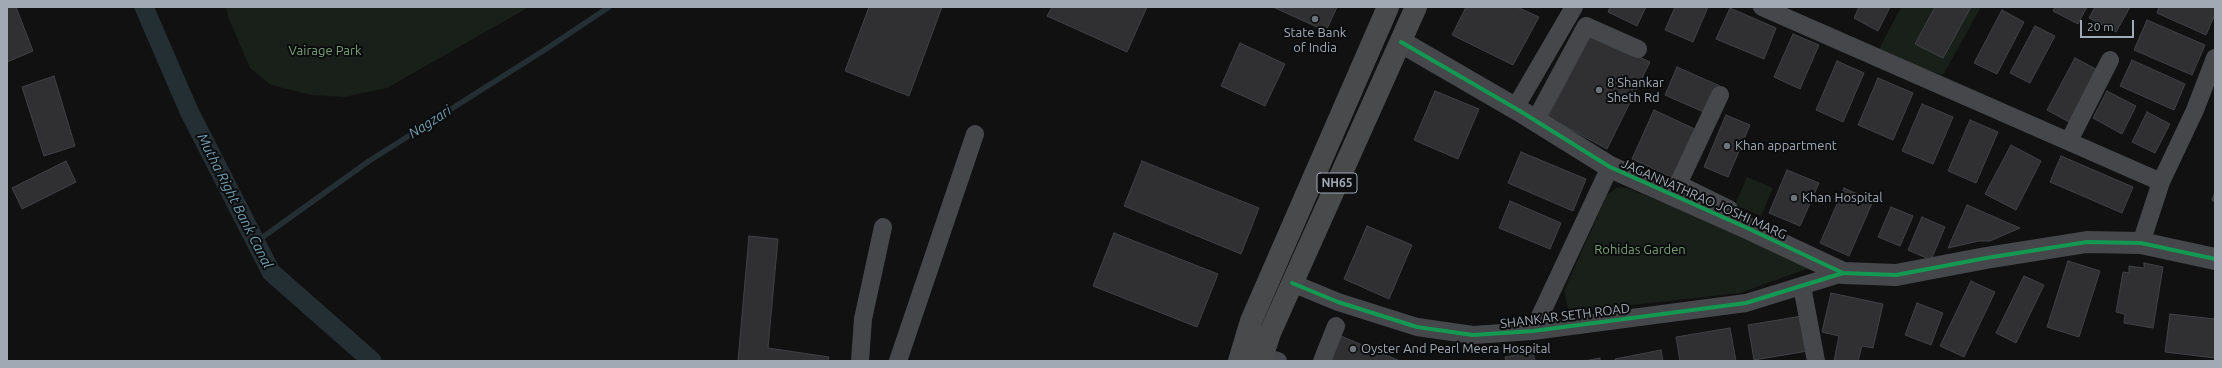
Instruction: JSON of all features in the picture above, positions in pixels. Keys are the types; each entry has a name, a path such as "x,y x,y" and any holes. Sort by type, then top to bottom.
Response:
{"highway":[{"name":"NH65","path":"1241,351 1388,7"},
{"name":"NH65","path":"1266,357 1292,283 1416,7"},
{"path":"1241,351 1266,357"}],"street":[{"path":"1515,108 1574,7"},
{"path":"1762,7 2161,182"},
{"path":"1535,121 1586,26 1638,49"},
{"name":"JAGANNATHRAO JOSHI MARG","path":"1401,42 1515,108 1610,167 1675,190 1745,226 1843,273 1896,275 1986,258 2087,242 2141,242 2215,259"},
{"path":"2141,242 2161,182 2195,110 2215,58"},
{"path":"2069,141 2110,60"},
{"path":"1720,94 1675,190 1755,221"},
{"path":"898,361 974,134"},
{"path":"1533,331 1610,167"},
{"path":"860,361 863,319 882,227"},
{"name":"SHANKAR SETH ROAD","path":"1292,283 1338,302 1417,327 1473,336 1533,331 1746,303 1843,273"},
{"path":"1802,286 1816,361"},
{"path":"1322,361 1336,326"}],"green space":[{"name":"Vairage Park","path":"226,7 529,7 387,88 344,97 311,95 271,85 250,68 229,19"},
{"path":"1901,7 1981,7 1943,75 1877,53"},
{"path":"1747,177 1773,188 1761,216 1735,205"},
{"name":"Rohidas Garden","path":"1618,187 1627,188 1740,234 1812,267 1740,293 1569,312 1564,291 1607,195"}],"building":[{"path":"7,7 16,7 33,51 7,62"},
{"path":"869,7 942,7 909,96 845,71"},
{"path":"1052,7 1147,7 1127,52 1047,16"},
{"name":"State Bank of India","path":"1273,7 1337,7 1326,31"},
{"path":"1466,7 1517,7 1539,17 1513,65 1452,35"},
{"path":"1610,7 1646,7 1637,26 1608,12"},
{"path":"1675,7 1708,7 1693,42 1665,30"},
{"path":"1859,7 1890,7 1878,31 1854,18"},
{"path":"1935,7 1971,7 1943,58 1915,44"},
{"path":"2055,7 2087,7 2078,24 2053,11"},
{"path":"2095,7 2130,7 2116,32 2089,18"},
{"path":"2159,7 2215,7 2215,14 2206,35 2157,13"},
{"path":"1730,8 1776,28 1764,59 1716,39"},
{"path":"2002,10 2024,22 1997,74 1974,63"},
{"path":"2147,20 2205,45 2192,75 2134,50"},
{"path":"2035,26 2055,36 2030,83 2010,73"},
{"name":"8 Shankar Sheth Rd","path":"1591,34 1650,62 1607,149 1548,117"},
{"path":"1793,34 1819,45 1800,89 1774,77"},
{"path":"1240,43 1285,64 1265,106 1221,86"},
{"path":"2075,58 2096,69 2069,122 2047,110"},
{"path":"2132,60 2185,84 2174,110 2120,86"},
{"path":"1837,61 1864,73 1843,122 1816,110"},
{"path":"1677,67 1720,86 1708,114 1665,95"},
{"path":"54,76 75,146 44,156 22,87"},
{"path":"1878,78 1913,93 1893,140 1858,125"},
{"path":"1435,91 1479,109 1458,159 1414,140"},
{"path":"2107,91 2136,106 2122,134 2093,118"},
{"path":"1922,104 1953,117 1933,164 1902,151"},
{"path":"1654,110 1697,130 1675,179 1632,159"},
{"path":"2147,112 2170,124 2155,153 2132,142"},
{"name":"Khan appartment","path":"1726,115 1750,125 1728,177 1704,167"},
{"path":"1970,120 1998,132 1976,183 1948,171"},
{"path":"2011,145 2041,161 2016,210 1985,194"},
{"path":"1521,152 1586,179 1573,211 1508,183"},
{"path":"2061,156 2133,187 2122,213 2050,182"},
{"path":"66,161 76,182 22,209 12,188"},
{"path":"1142,161 1259,208 1241,254 1124,206"},
{"name":"Khan Hospital","path":"1787,170 1819,183 1800,226 1769,213"},
{"path":"1844,188 1873,201 1849,256 1820,243"},
{"path":"2215,192 2215,202 2212,200"},
{"path":"1510,201 1561,223 1550,249 1499,228"},
{"path":"1967,205 2020,228 1990,241 1979,241 1948,248"},
{"path":"1891,207 1913,216 1900,246 1878,237"},
{"path":"1922,217 1945,227 1931,260 1908,250"},
{"path":"1367,226 1412,245 1389,299 1344,279"},
{"path":"1114,233 1218,274 1197,327 1093,286"},
{"path":"749,236 778,239 768,348 829,357 828,361 738,361"},
{"path":"2068,261 2100,271 2079,337 2047,327"},
{"path":"2144,263 2163,267 2153,328 2124,323 2125,314 2116,312 2123,272 2129,273 2129,266 2144,268"},
{"path":"2024,276 2044,285 2016,343 1996,333"},
{"path":"1971,281 1995,292 1964,357 1940,346"},
{"path":"1831,293 1883,304 1873,348 1862,346 1858,361 1834,361 1839,336 1822,332"},
{"path":"1917,303 1943,313 1931,345 1905,335"},
{"path":"2170,314 2215,319 2215,358 2165,352"},
{"path":"1802,316 1808,351 1754,360 1748,325"},
{"path":"1730,328 1736,361 1680,361 1676,337"},
{"name":"Oyster And Pearl Meera Hospital","path":"1341,336 1400,361 1331,361"},
{"path":"1661,350 1663,361 1615,361 1615,359"},
{"path":"1533,352 1535,361 1506,361 1505,357"},
{"path":"1600,358 1600,361 1584,361"}],"waterway":[{"name":"Mutha Right Bank Canal","path":"144,7 189,111 271,272 372,361"},
{"name":"Nagzari","path":"256,242 369,161 546,49 609,7"}],"cycle path":[{"path":"1401,42 1520,111 1610,167 1745,227 1843,273 1896,275 1986,258 2087,242 2141,243 2215,259"},
{"path":"1292,283 1338,302 1417,327 1473,335 1533,331 1746,303 1843,273"}],"place":[{"name":"State Bank of India","path":"1315,19"},
{"name":"8 Shankar Sheth Rd","path":"1599,90"},
{"name":"Khan appartment","path":"1727,146"},
{"name":"Khan Hospital","path":"1794,198"},
{"name":"Oyster And Pearl Meera Hospital","path":"1353,349"}]}
